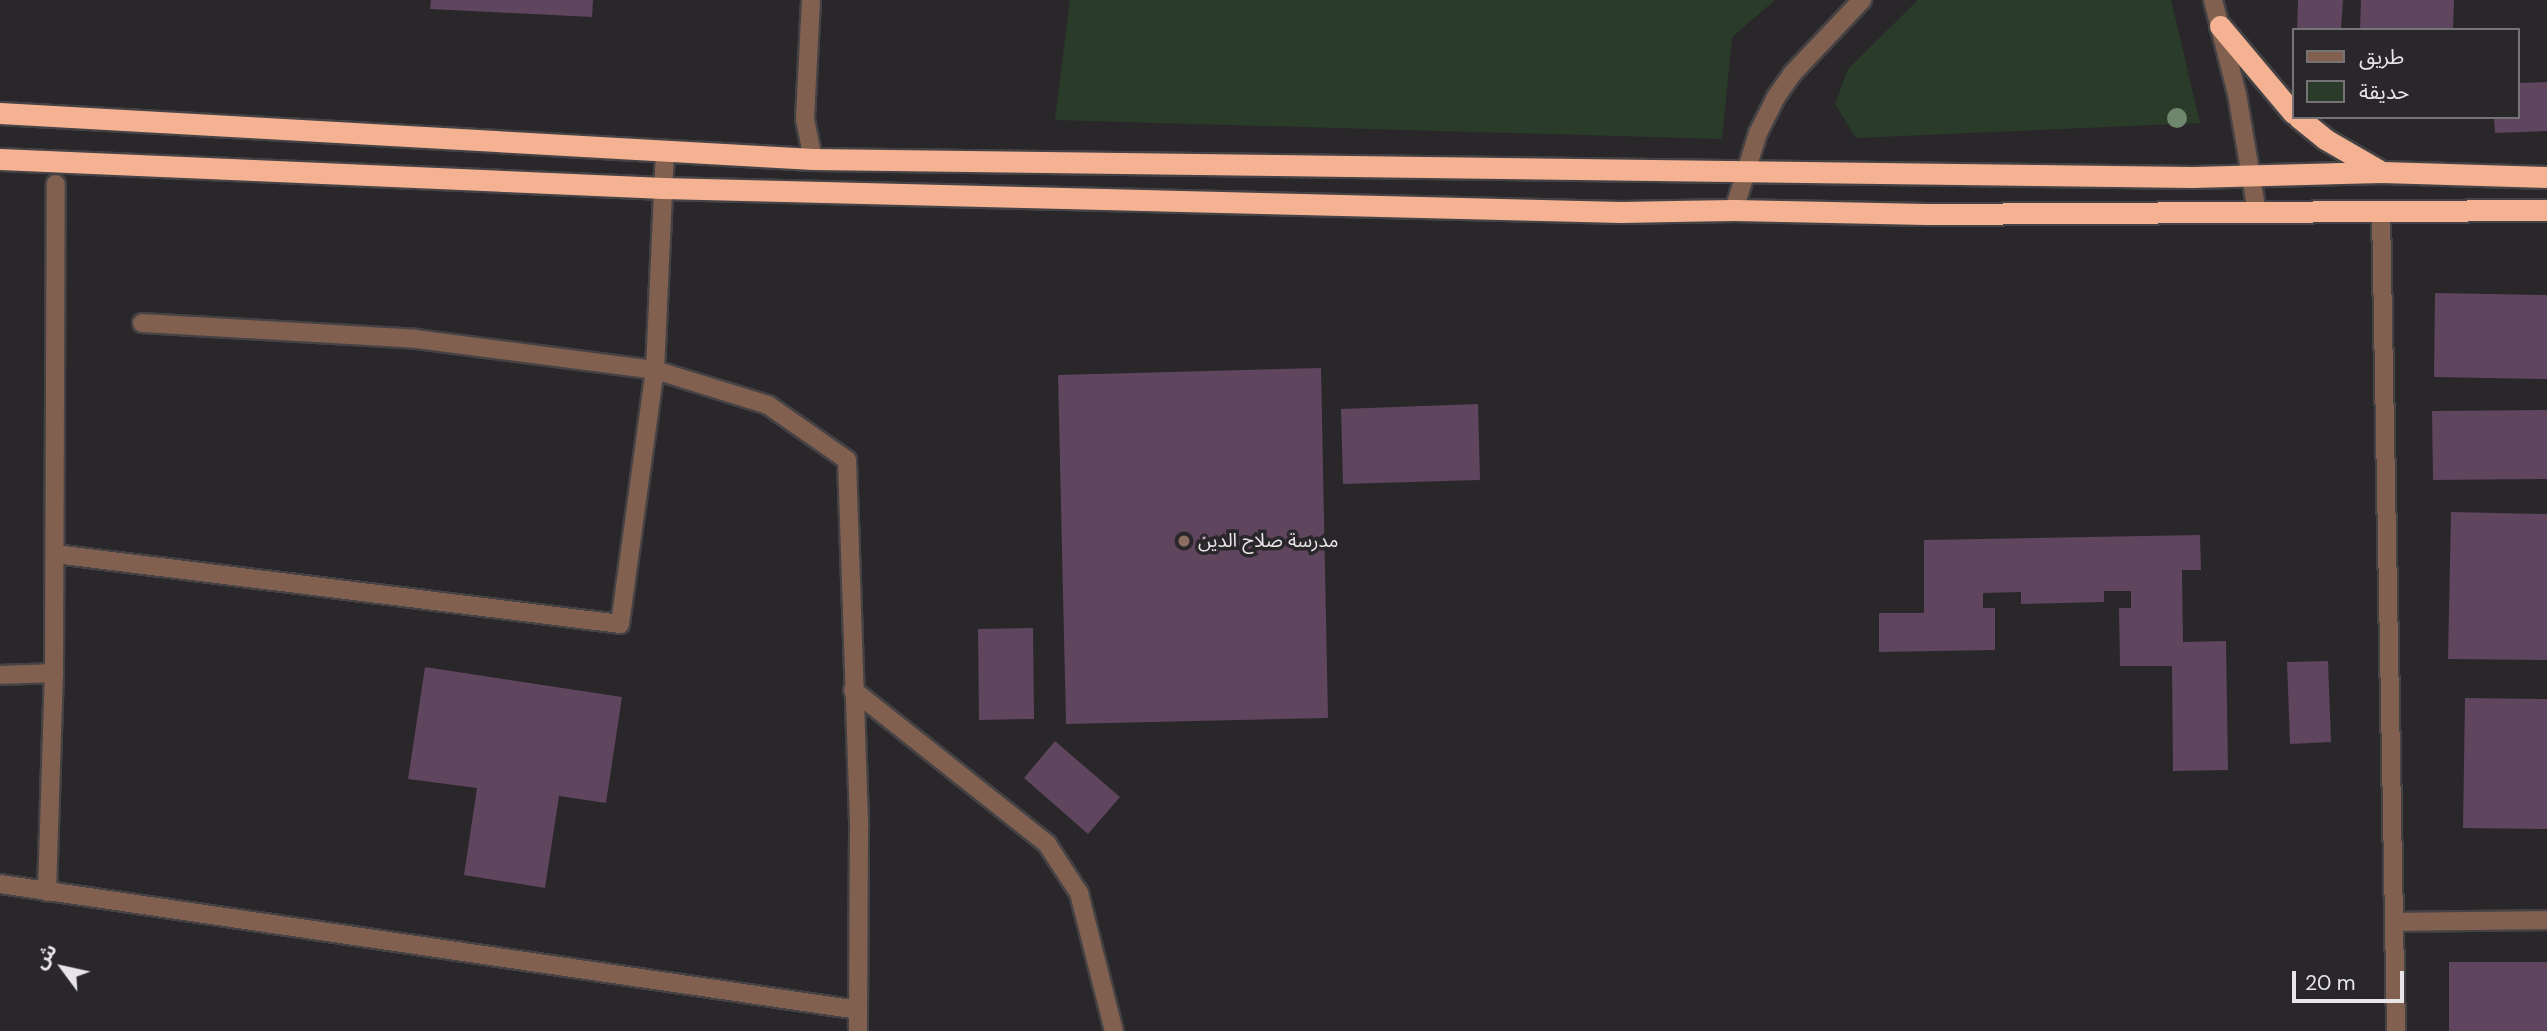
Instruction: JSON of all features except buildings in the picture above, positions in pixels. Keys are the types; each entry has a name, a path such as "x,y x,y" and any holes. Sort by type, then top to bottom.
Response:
{"highway":[{"path":"2220,26 2292,112"},
{"path":"0,113 813,159 2254,177 2382,172 2547,177"},
{"path":"2300,119 2325,139 2382,172"},
{"path":"0,159 663,188 1620,212 1734,210 1926,214 2547,210"}],"street":[{"path":"811,0 805,119 813,159"},
{"path":"1734,210 1758,133 1776,97 1820,43 1862,0"},
{"path":"2213,0 2254,177 2257,212"},
{"path":"55,554 620,624 655,370 665,150"},
{"path":"47,892 54,673 56,184"},
{"path":"2381,212 2396,1031"},
{"path":"142,323 416,340 655,370 768,405 847,460 859,828 858,1031"},
{"path":"0,675 54,673"},
{"path":"853,690 1046,844 1079,893 1114,1031"},
{"path":"0,884 858,1010"},
{"path":"2394,922 2547,920"}],"green space":[{"path":"1070,0 1775,0 1732,37 1722,139 1055,120"},
{"path":"1918,0 2171,0 2200,123 1856,138 1835,104 1848,69"}],"place":[{"name":"مدرسة صلاح الدين","path":"1184,541"}]}
